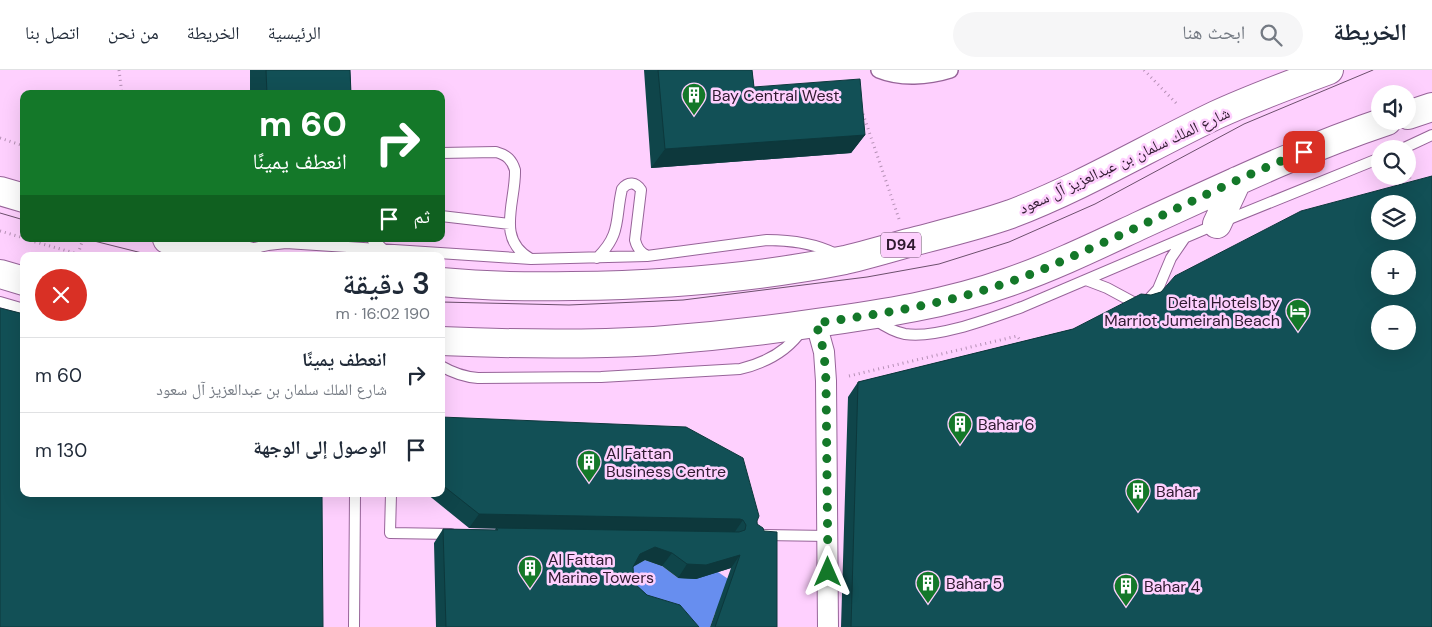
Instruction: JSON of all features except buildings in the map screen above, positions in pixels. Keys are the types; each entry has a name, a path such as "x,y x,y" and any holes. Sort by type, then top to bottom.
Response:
{"main road":[{"name":"شارع الملك سلمان بن عبدالعزيز آل سعود","path":"445,282 534,287 622,285 690,281 769,272 846,259 959,230 1009,214 1059,194 1217,114 1329,70"},
{"path":"1416,112 1432,107"},
{"path":"445,341 563,344 654,341 745,333 916,308 1009,282 1054,265 1286,159 1371,127"},
{"path":"1217,224 1237,181"},
{"path":"0,191 20,197"},
{"path":"181,242 227,252"},
{"path":"0,274 20,280"}],"street":[{"path":"880,70 909,76 936,75 950,70"},
{"path":"811,324 824,352 826,381 828,627"}],"lane":[{"path":"1416,142 1432,135"},
{"path":"445,152 496,152 509,158 515,170 510,224 511,237 515,246 522,254 531,259"},
{"path":"869,316 892,330 914,335 936,333 994,318 1371,162"},
{"path":"597,258 608,246 616,231 622,189 630,183 641,190 642,195 635,233 637,247 647,256"},
{"path":"445,216 510,224"},
{"path":"616,231 635,233"},
{"path":"1086,280 1107,288 1133,302 1141,303 1148,300 1158,289 1166,268 1184,239"},
{"path":"445,254 531,259 647,256 766,240 783,240 816,246 846,259"},
{"path":"245,252 251,248 277,244 317,242 417,252"},
{"path":"375,242 384,250"},
{"path":"0,302 20,308"},
{"path":"445,368 466,377 478,378 601,377 740,368 763,362 785,349 811,324"},
{"path":"354,627 355,497"},
{"path":"391,497 390,533 460,535"},
{"path":"754,535 828,536"}],"path":[{"path":"119,70 122,90"},
{"path":"1144,70 1196,125"},
{"path":"862,113 892,197"},
{"path":"0,138 20,145"},
{"path":"0,231 20,238"},
{"path":"34,242 67,252"},
{"path":"826,381 1017,336 1029,350"}],"water":[{"path":"645,560 662,566 678,578 718,572 734,583 715,613 710,627 676,627 638,609 630,568"}],"tram line":[{"path":"445,302 569,305 683,300 867,277 939,264 1009,242 1095,204 1244,124 1373,70"},
{"path":"0,213 20,219"},
{"path":"98,242 138,252"}],"place":[{"name":"Bay Central West","path":"694,116"},
{"name":"Delta Hotels by Marriot Jumeirah Beach","path":"1298,332"},
{"name":"Bahar 6","path":"960,445"},
{"name":"Al Fattan Business Centre","path":"589,483"},
{"name":"Bahar","path":"1138,512"},
{"name":"Al Fattan Marine Towers","path":"530,589"},
{"name":"Bahar 5","path":"928,604"},
{"name":"Bahar 4","path":"1126,607"}],"route":[{"path":"828,572 826,381 824,352 816,323 916,308 1009,282 1054,265 1304,152"}]}
